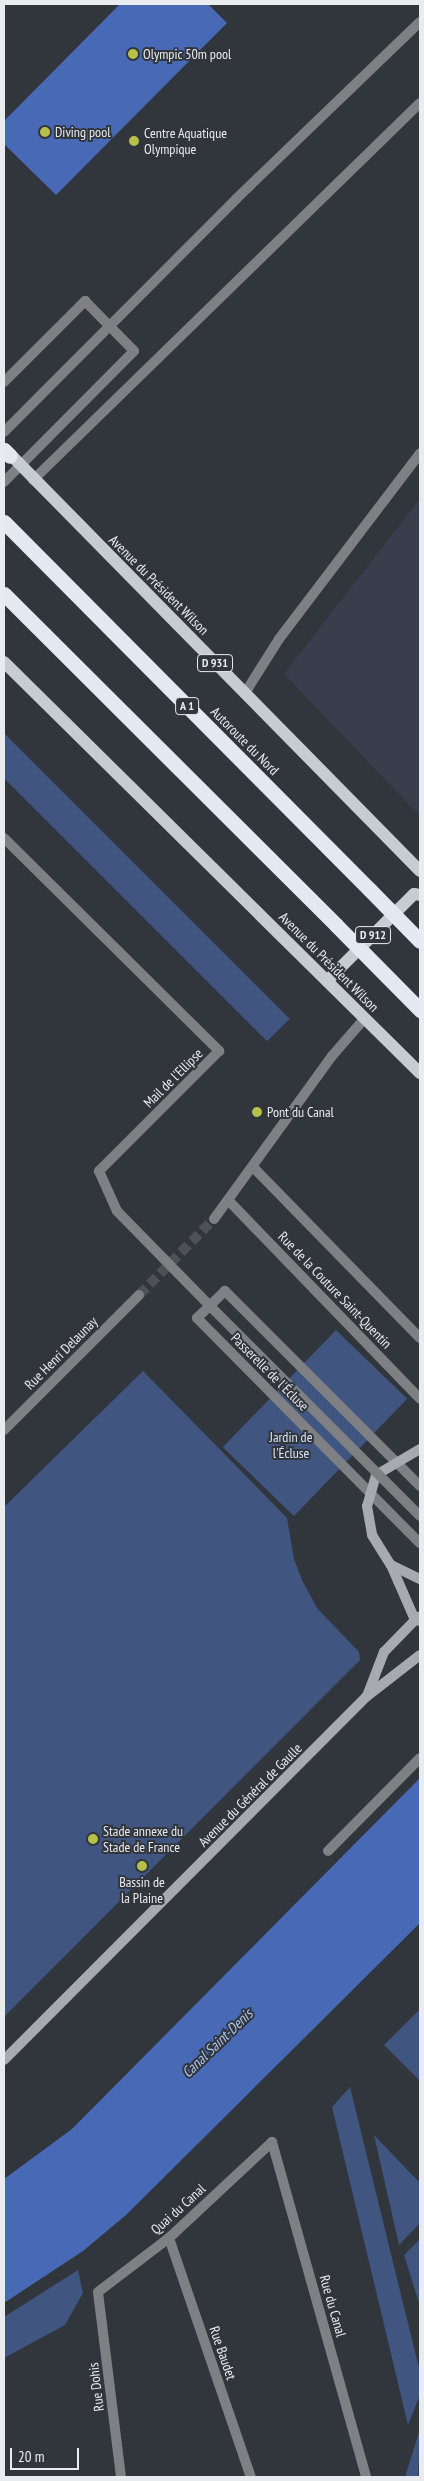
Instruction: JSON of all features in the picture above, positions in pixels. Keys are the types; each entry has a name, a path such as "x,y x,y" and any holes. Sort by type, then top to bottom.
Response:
{"highway":[{"name":"Autoroute du Nord","path":"4,522 420,941"},
{"path":"4,594 420,1010"}],"main road":[{"name":"Avenue du Président Wilson","path":"9,455 420,871"},
{"name":"Avenue du Président Wilson","path":"4,662 420,1073"},
{"name":"D 912","path":"327,981 414,894 420,895"}],"street":[{"path":"4,432 109,326 420,22"},
{"path":"33,480 420,103"},
{"path":"4,382 85,300 134,351 9,455 4,482"},
{"path":"245,693 279,639 420,453"},
{"name":"Mail de l'Ellipse","path":"4,838 219,1052 99,1171 117,1211 210,1306"},
{"path":"214,1219 229,1201 332,1056 365,1018"},
{"name":"Rue de la Couture Saint-Quentin","path":"253,1167 420,1338"},
{"name":"Rue de la Couture Saint-Quentin","path":"229,1201 420,1399"},
{"name":"Passerelle de l'Écluse","path":"420,1486 225,1291 197,1318 420,1543"},
{"name":"Rue Henri Delaunay","path":"4,1430 139,1295"},
{"name":"Passerelle de l'Écluse","path":"210,1306 420,1516"},
{"path":"418,1618 391,1565 372,1535 367,1506 376,1474 420,1449"},
{"path":"391,1565 420,1579"},
{"name":"Avenue du Général de Gaulle","path":"366,1697 384,1652 418,1618"},
{"name":"Avenue du Général de Gaulle","path":"4,2060 366,1697 420,1655"},
{"path":"328,1851 420,1758"},
{"name":"Quai du Canal","path":"98,2292 170,2238 272,2142"},
{"name":"Rue du Canal","path":"272,2142 366,2477"},
{"name":"Rue Baudet","path":"170,2238 251,2477"},
{"name":"Rue Dohis","path":"98,2292 121,2477"}],"shaded area":[{"path":"420,499 420,816 284,674"}],"green space":[{"path":"4,733 290,1019 267,1041 4,778"},
{"name":"Jardin de l'Écluse","path":"336,1330 407,1399 294,1516 223,1447"},
{"name":"Stade annexe du Stade de France","path":"143,1371 287,1518 294,1559 302,1580 317,1608 359,1652 360,1660 4,2017 4,1507"},
{"path":"420,2009 420,2081 384,2045"},
{"path":"350,2087 420,2372 420,2395 408,2425 332,2107"},
{"path":"374,2135 420,2183 420,2223 399,2245"},
{"path":"420,2239 420,2306 404,2255"},
{"path":"78,2270 83,2293 65,2325 4,2358 4,2317"},
{"path":"420,2429 418,2477 405,2477"}],"water":[{"name":"Olympic 50m pool","path":"120,4 208,4 227,23 56,195 4,144 4,121"},
{"name":"Canal Saint-Denis","path":"420,1778 420,1923 126,2215 83,2251 4,2303 4,2179 72,2129"}],"tunnel":[{"path":"139,1295 214,1219"}],"place":[{"name":"Olympic 50m pool","path":"133,54"},
{"name":"Diving pool","path":"45,132"},
{"name":"Centre Aquatique Olympique","path":"134,141"},
{"name":"Pont du Canal","path":"257,1112"},
{"name":"Stade annexe du Stade de France","path":"93,1839"},
{"name":"Bassin de la Plaine","path":"142,1866"}]}
